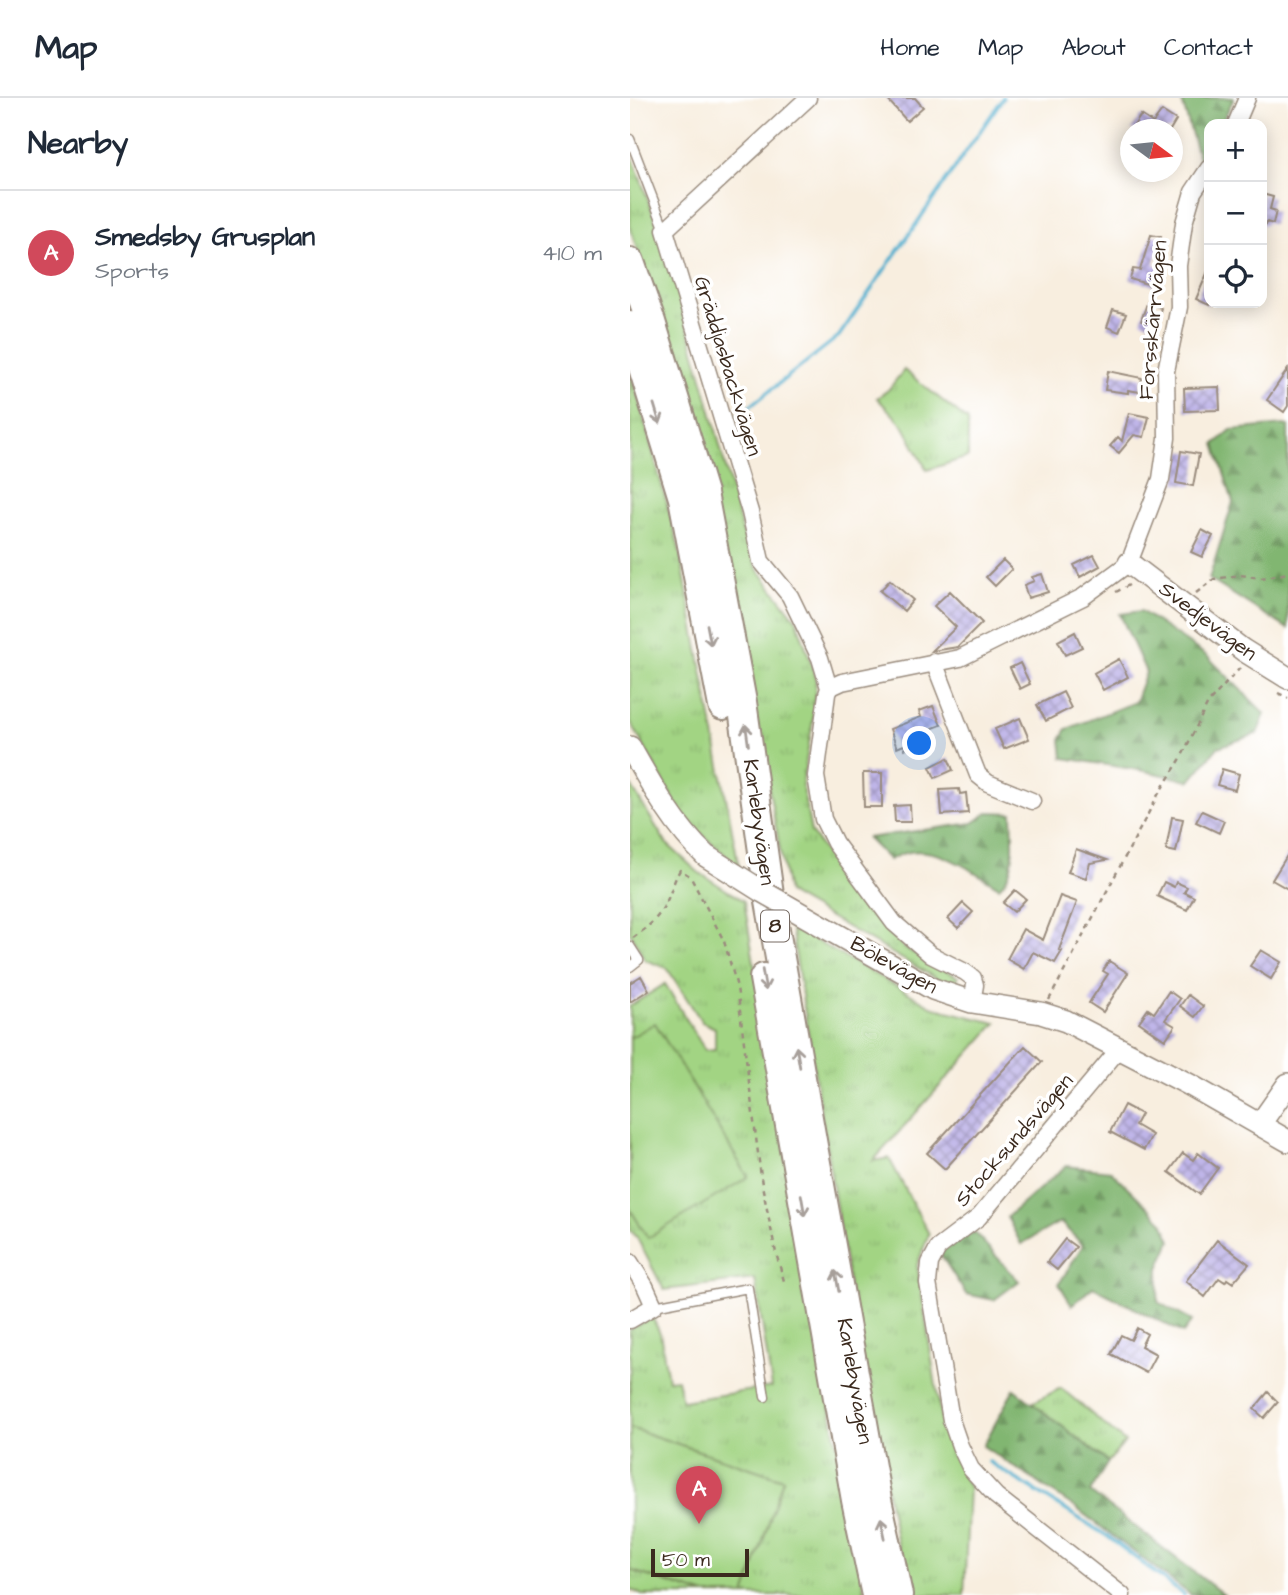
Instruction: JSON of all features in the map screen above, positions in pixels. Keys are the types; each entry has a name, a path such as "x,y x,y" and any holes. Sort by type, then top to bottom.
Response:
{"highway":[{"name":"Karlebyvägen","path":"630,262 703,493 742,702 770,901 812,1139 877,1500 898,1595"},
{"name":"Karlebyvägen","path":"630,325 683,498 691,537 723,706 751,901 794,1152 856,1500 876,1595"}],"main road":[{"name":"Svedjevägen","path":"1129,563 1243,650 1288,678"},
{"name":"Bölevägen","path":"630,747 652,787 677,823 706,856 763,892 933,989 972,1002 1041,1013 1066,1021 1288,1141"},
{"path":"1260,1124 1288,1084"}],"street":[{"path":"665,230 807,98"},
{"path":"1238,119 1247,98"},
{"name":"Forsskärrvägen","path":"1129,563 1161,479 1167,438 1166,371 1179,307 1178,266 1184,223 1193,192 1204,176"},
{"name":"Gräddjasbackvägen","path":"665,230 750,512 761,561 790,596 811,637 829,688"},
{"path":"972,1002 975,985 973,978 931,955 894,923 835,843 823,820 816,776 829,688 842,681 960,658 1083,597 1129,563"},
{"path":"934,662 978,775 988,783 1032,801"},
{"name":"Stocksundsvägen","path":"1119,1049 979,1217 938,1248 930,1263 928,1283 951,1420 971,1469 996,1496 1122,1595"},
{"path":"630,1262 654,1306 630,1320"}],"lane":[{"path":"630,139 665,230"},
{"path":"630,946 639,960 630,967"},
{"path":"654,1306 748,1288 765,1397"}],"path":[{"path":"1186,605 1193,595 1214,579 1240,575 1261,578 1288,573"},
{"path":"1041,1013 1159,793 1180,760 1208,703 1241,668"},
{"path":"630,940 649,927 665,905 673,881 680,870 690,876 724,941 737,987 762,1185 784,1281"}],"green space":[{"path":"1181,98 1234,98 1224,119 1204,119 1204,159 1201,165"},
{"path":"630,150 664,244 743,534 757,568 797,621 816,678 813,720 802,785 811,832 856,898 904,948 958,977 955,986 946,984 788,893 745,658 705,475 630,227"},
{"path":"630,369 679,548 739,867 680,811 630,721"},
{"path":"904,370 968,421 968,457 927,470 903,425 877,398 888,390"},
{"path":"1288,426 1288,629 1209,579 1233,502 1215,444 1231,430"},
{"path":"1141,611 1207,656 1265,714 1257,734 1218,747 1190,781 1063,758 1061,739 1067,729 1135,702 1146,672 1120,614"},
{"path":"630,784 666,843 698,872 744,901 798,1232 865,1595 745,1595 783,1479 630,1428 630,1330 652,1317 660,1333 668,1380 677,1379 682,1401 772,1387 755,1279 664,1290 636,1236 630,1230 630,1006 665,984 705,1050 715,1049 715,1028 702,1022 667,968 645,960 630,932"},
{"path":"989,812 1012,813 1012,863 999,887 954,861 929,852 905,853 889,860 867,838 973,823"},
{"path":"791,927 935,1008 996,1023 873,1161 889,1158 929,1234 917,1265 943,1431 969,1488 964,1595 907,1595 857,1336"},
{"path":"655,1023 748,1177 648,1238 630,1209 630,1038"},
{"path":"1066,1166 1111,1171 1163,1222 1171,1241 1159,1268 1158,1302 1192,1321 1183,1333 1093,1287 1072,1305 1059,1284 1083,1245 1060,1222 1021,1244 1007,1217"},
{"path":"974,1232 1019,1281 994,1300 966,1294 939,1252"},
{"path":"1061,1388 1125,1442 1108,1462 1032,1403"},
{"path":"1014,1389 1108,1462 1090,1492 1224,1595 1191,1595 1076,1508 983,1446"},
{"path":"630,1428 783,1479 745,1595 706,1595 630,1570"},
{"path":"630,1570 706,1595 642,1595 630,1589"}],"building":[{"path":"886,98 915,98 923,107 907,121"},
{"path":"1162,111 1174,119 1156,119"},
{"path":"1267,195 1273,197 1270,209 1276,211 1273,224 1267,222"},
{"path":"1151,235 1161,237 1154,265 1160,266 1154,286 1130,279 1133,269 1140,270"},
{"path":"1204,281 1204,303 1196,299"},
{"path":"1147,303 1161,308 1155,326 1141,321"},
{"path":"1113,310 1126,314 1119,332 1107,327"},
{"path":"1288,369 1288,406 1284,412 1267,400"},
{"path":"1108,371 1142,378 1140,392 1105,390"},
{"path":"1219,387 1220,410 1185,411 1184,388"},
{"path":"1129,413 1149,417 1144,437 1134,435 1119,453 1110,446 1118,437 1122,441"},
{"path":"1181,451 1199,454 1193,486 1176,483"},
{"path":"1202,530 1213,536 1202,557 1191,552"},
{"path":"1094,555 1100,566 1080,577 1074,565"},
{"path":"1003,560 1012,569 995,586 986,577"},
{"path":"1042,574 1048,592 1028,598 1024,585 1034,581 1032,577"},
{"path":"890,580 913,600 904,611 880,591"},
{"path":"950,591 982,623 958,647 932,651 956,627 934,606"},
{"path":"1075,632 1082,647 1065,655 1058,641"},
{"path":"1119,659 1128,677 1103,690 1094,673"},
{"path":"1020,663 1030,684 1020,689 1010,668"},
{"path":"1063,692 1071,708 1046,721 1037,705"},
{"path":"933,706 941,725 918,734 920,739 916,740 917,744 905,749 904,745 897,748 890,729 921,717 919,711"},
{"path":"1020,718 1029,739 1004,749 995,729"},
{"path":"948,758 953,770 935,778 930,767"},
{"path":"1222,769 1239,774 1235,790 1217,785"},
{"path":"863,773 882,773 882,807 864,807"},
{"path":"959,789 960,794 966,793 968,813 942,815 940,790"},
{"path":"910,805 911,822 895,822 894,806"},
{"path":"1202,811 1224,821 1219,833 1196,822"},
{"path":"1172,817 1183,819 1176,852 1166,850"},
{"path":"1076,849 1107,860 1090,863 1086,878 1068,872"},
{"path":"1288,854 1288,889 1272,880"},
{"path":"1164,882 1174,887 1176,882 1187,887 1184,892 1194,897 1187,910 1157,896"},
{"path":"1015,890 1026,899 1014,912 1003,903"},
{"path":"1060,896 1077,902 1059,950 1062,951 1055,963 1033,952 1024,969 1007,959 1023,929 1043,940"},
{"path":"963,903 973,912 958,928 948,919"},
{"path":"1261,950 1281,962 1271,979 1250,966"},
{"path":"1109,961 1128,973 1103,1012 1089,1003 1108,974 1103,971"},
{"path":"641,976 649,990 630,1002 630,983"},
{"path":"1169,991 1180,999 1165,1020 1175,1026 1165,1040 1139,1022 1148,1009 1154,1013"},
{"path":"1188,995 1203,1006 1195,1017 1180,1006"},
{"path":"1025,1046 1042,1062 945,1169 927,1153"},
{"path":"1124,1105 1141,1114 1135,1125 1152,1135 1144,1150 1110,1132"},
{"path":"1183,1153 1193,1160 1198,1153 1218,1168 1199,1194 1169,1172"},
{"path":"1065,1239 1076,1247 1057,1270 1047,1262"},
{"path":"1217,1240 1249,1264 1233,1283 1219,1278 1205,1297 1186,1281"},
{"path":"1137,1328 1147,1334 1141,1346 1156,1354 1146,1373 1111,1354 1121,1335 1131,1340"},
{"path":"1268,1392 1278,1402 1264,1418 1254,1409"}],"waterway":[{"path":"738,416 839,336 1003,98"},
{"path":"989,1462 1107,1536 1184,1595"}],"place":[{"name":"Smedsby Grusplan","path":"699,1524"}]}
